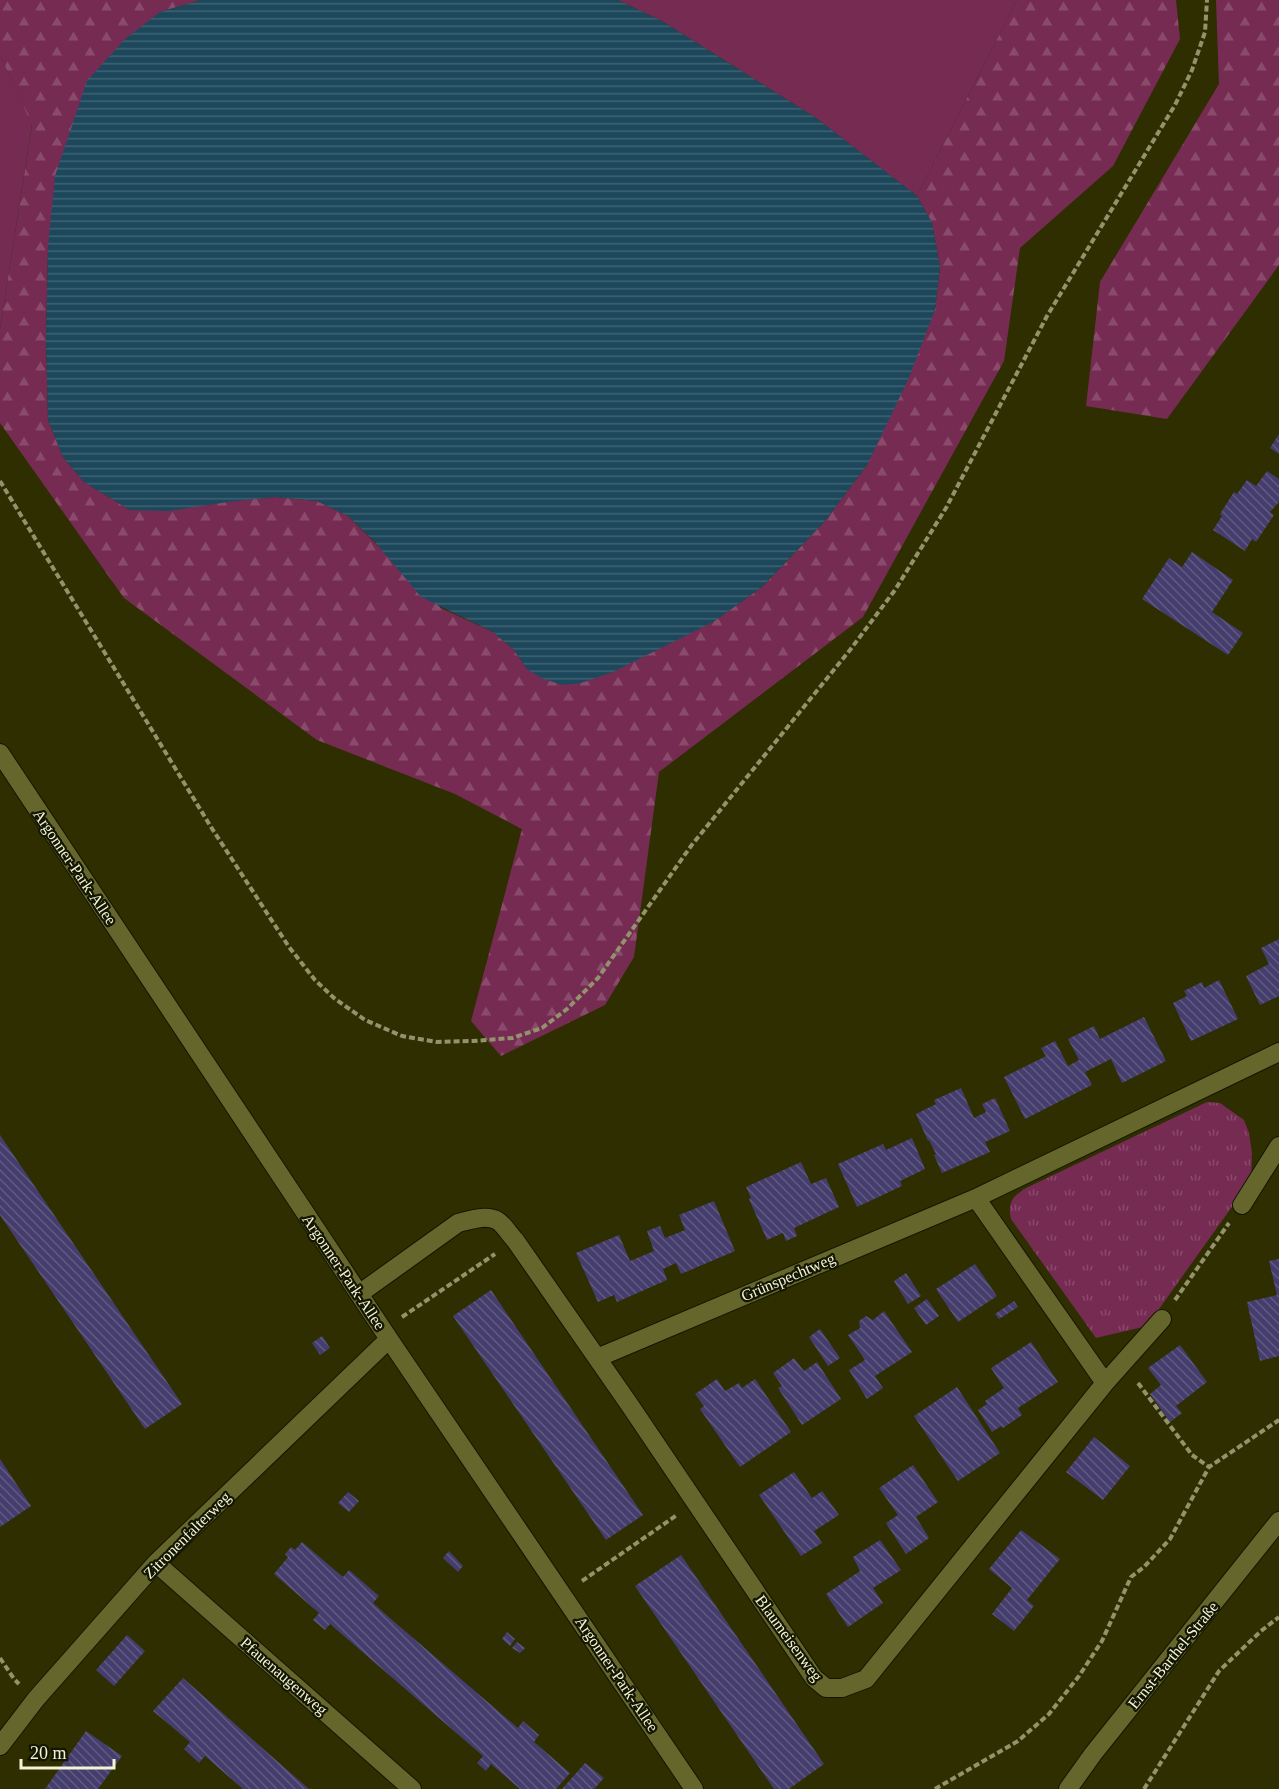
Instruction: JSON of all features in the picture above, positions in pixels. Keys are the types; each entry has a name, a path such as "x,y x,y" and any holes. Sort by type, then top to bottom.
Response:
{"street":[{"name":"Argonner-Park-Allee","path":"0,753 386,1335 695,1788"},
{"name":"Grünspechtweg","path":"597,1358 976,1198 1279,1052"},
{"path":"1242,1205 1279,1146"},
{"path":"976,1198 1105,1383"},
{"path":"359,1294 458,1223 488,1218 498,1221 515,1240 597,1358"},
{"name":"Blaumeisenweg","path":"597,1358 814,1678 826,1688 842,1688 866,1678 1105,1383 1162,1319"},
{"name":"Zitronenfalterweg","path":"0,1746 36,1699 156,1563 386,1335"},
{"name":"Ernst-Barthel-Straße","path":"1068,1789 1279,1521"},
{"name":"Pfauenaugenweg","path":"156,1563 412,1789"}],"path":[{"path":"0,481 212,827 289,947 315,980 334,998 365,1020 402,1036 437,1042 473,1041 512,1038 542,1028 567,1009 598,978 691,846 850,650 895,590 946,508 1047,316 1175,105 1192,70 1205,32 1207,0"},
{"path":"1162,1319 1242,1205"},
{"path":"386,1335 515,1240"},
{"path":"1123,1363 1192,1455 1209,1467"},
{"path":"935,1789 1018,1741 1048,1714 1079,1676 1102,1641 1131,1577 1144,1567 1170,1539 1209,1467 1279,1420"},
{"path":"562,1595 695,1503"},
{"path":"1144,1789 1219,1671 1261,1630 1279,1617"},
{"path":"0,1658 14,1679 36,1699"}],"green space":[{"path":"0,0 201,0 160,12 48,247 46,339 48,420 63,457 84,482 130,510 275,497 317,501 348,516 441,608 493,632 514,650 527,669 713,622 763,586 825,521 867,465 935,310 940,267 932,223 917,196 1017,0 1176,0 1180,39 1113,166 1020,248 1004,361 863,617 659,772 634,957 605,1005 501,1056 471,1021 522,829 455,794 317,740 124,598 0,423 0,329 32,125 0,55"},
{"path":"618,0 1017,0 917,196 816,118 662,21"},
{"path":"1216,0 1279,0 1279,265 1167,419 1086,406 1100,282 1219,84"},
{"path":"0,55 32,124 0,329"},
{"path":"1207,1102 1220,1103 1244,1120 1252,1153 1251,1180 1147,1326 1096,1338 1011,1219 1012,1200 1026,1188"}],"water":[{"path":"201,0 618,0 662,21 816,118 917,196 932,223 940,267 935,310 908,380 867,465 825,521 763,586 713,622 613,672 581,683 562,685 541,678 527,669 514,650 493,632 421,597 375,542 348,516 317,501 275,497 169,511 130,510 84,482 63,457 48,420 46,339 48,247 55,176 87,81 125,39 160,12"}],"building":[{"path":"1279,434 1279,454 1270,448"},
{"path":"1267,471 1279,479 1279,502 1270,512 1274,515 1256,542 1252,539 1245,551 1213,530 1234,492 1237,494 1247,480 1256,486"},
{"path":"1192,552 1233,580 1212,612 1243,633 1228,655 1142,599 1169,558 1182,567"},
{"path":"1279,939 1279,996 1260,1005 1246,976 1269,964 1261,948"},
{"path":"1219,980 1238,1019 1191,1041 1173,1003 1187,996 1184,991 1202,982 1204,988"},
{"path":"1144,1017 1166,1061 1122,1083 1111,1059 1085,1072 1092,1085 1025,1119 1004,1077 1046,1056 1041,1048 1055,1041 1068,1066 1079,1060 1068,1039 1094,1026 1100,1039"},
{"path":"961,1088 974,1118 986,1112 982,1104 995,1098 1010,1131 985,1142 990,1152 942,1173 934,1155 936,1154 916,1114 936,1104 934,1100"},
{"path":"0,1135 182,1404 145,1429 0,1215"},
{"path":"912,1138 925,1169 900,1181 902,1186 857,1207 838,1164 883,1144 886,1150"},
{"path":"801,1162 811,1184 826,1178 839,1207 794,1228 797,1236 786,1241 783,1233 767,1240 746,1187"},
{"path":"714,1201 735,1251 681,1274 676,1263 663,1269 667,1280 617,1302 614,1295 598,1302 576,1253 619,1235 630,1261 654,1251 647,1231 660,1226 665,1238 685,1230 679,1215"},
{"path":"1279,1259 1279,1356 1260,1361 1247,1302 1277,1295 1269,1261"},
{"path":"975,1264 997,1296 958,1322 936,1289"},
{"path":"906,1273 921,1296 908,1304 894,1281"},
{"path":"491,1290 643,1515 606,1540 453,1316"},
{"path":"927,1299 939,1316 926,1325 914,1308"},
{"path":"1014,1301 1018,1307 999,1319 995,1314"},
{"path":"884,1311 912,1352 875,1376 883,1388 867,1399 849,1370 865,1360 848,1335 860,1328 859,1321 866,1316 873,1320"},
{"path":"820,1329 840,1358 828,1366 809,1337"},
{"path":"322,1336 330,1348 320,1355 312,1343"},
{"path":"1031,1342 1058,1382 1018,1408 1022,1415 1003,1428 1001,1426 992,1432 978,1410 987,1404 985,1401 1004,1388 991,1368"},
{"path":"1180,1345 1207,1382 1176,1406 1182,1413 1170,1422 1150,1394 1161,1385 1148,1368"},
{"path":"794,1358 804,1371 817,1362 841,1399 802,1425 778,1388 782,1386 773,1373"},
{"path":"717,1379 725,1391 739,1383 742,1388 755,1379 791,1432 740,1467 700,1409 704,1406 695,1394"},
{"path":"957,1387 1000,1453 958,1481 914,1416"},
{"path":"1094,1437 1130,1466 1103,1500 1066,1472"},
{"path":"0,1459 31,1506 0,1527"},
{"path":"913,1465 938,1502 916,1517 929,1538 906,1554 886,1523 898,1515 879,1488"},
{"path":"794,1472 812,1498 822,1491 839,1515 814,1531 822,1543 801,1556 759,1495"},
{"path":"348,1492 359,1501 349,1512 338,1503"},
{"path":"1021,1530 1060,1559 1027,1600 1034,1606 1014,1631 992,1614 1012,1588 989,1569"},
{"path":"880,1540 901,1570 873,1588 883,1603 848,1627 826,1594 860,1571 853,1557"},
{"path":"302,1542 343,1577 349,1570 379,1596 373,1603 391,1619 518,1728 523,1721 539,1735 534,1742 570,1773 556,1789 520,1789 491,1764 486,1771 477,1763 483,1756 330,1624 325,1630 313,1620 319,1613 274,1574 288,1557 285,1554 291,1547 295,1550"},
{"path":"449,1551 463,1566 458,1572 443,1558"},
{"path":"681,1555 824,1764 789,1789 774,1789 635,1586"},
{"path":"507,1632 515,1639 510,1646 502,1639"},
{"path":"127,1635 145,1651 114,1686 96,1670"},
{"path":"517,1642 525,1648 520,1653 512,1648"},
{"path":"183,1678 309,1789 243,1789 205,1756 199,1763 184,1749 190,1742 153,1711"},
{"path":"86,1731 122,1756 98,1789 45,1789"},
{"path":"585,1763 604,1778 594,1789 562,1789"}]}
